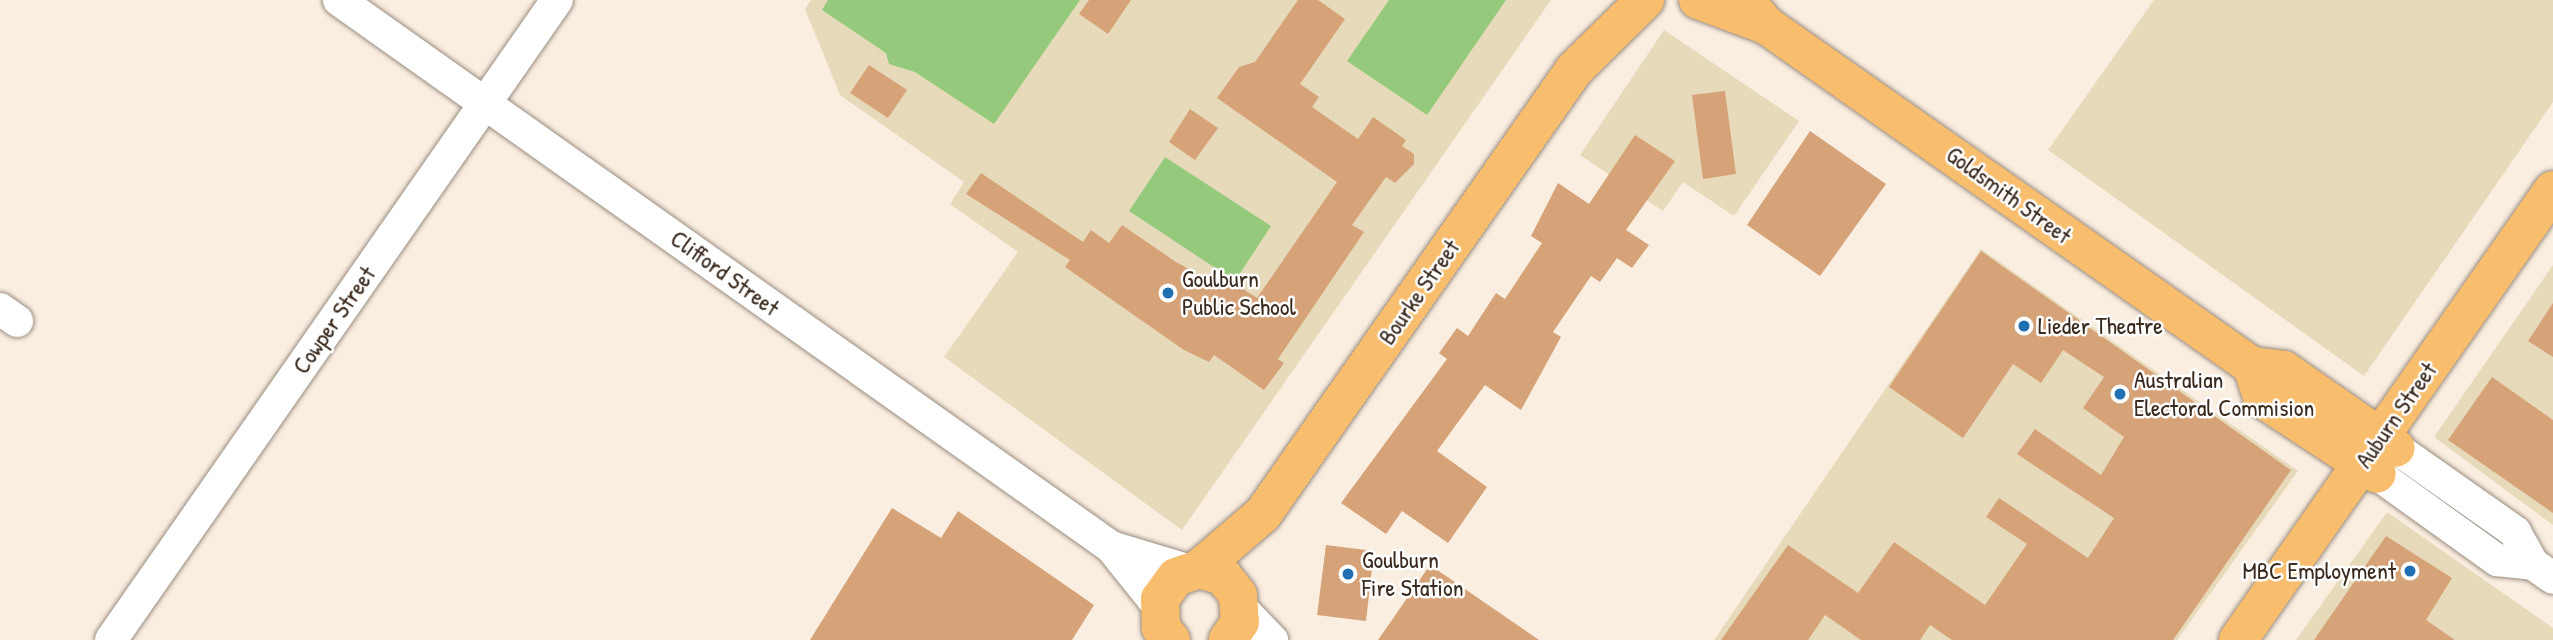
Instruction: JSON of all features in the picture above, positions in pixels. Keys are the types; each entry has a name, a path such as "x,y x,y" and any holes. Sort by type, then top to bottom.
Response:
{"main road":[{"name":"Bourke Street","path":"1574,70 1578,49 1608,0"},
{"name":"Bourke Street","path":"1162,629 1166,587 1194,570 1264,514 1574,70 1645,0"},
{"name":"Goldsmith Street","path":"1698,0 1755,13 2252,366 2263,399 2379,456"},
{"name":"Auburn Street","path":"2260,640 2553,190"},
{"name":"Auburn Street","path":"2238,640 2553,232"},
{"name":"Bourke Street","path":"1236,614 1264,514"},
{"path":"1194,570 1223,576 1236,614"}],"street":[{"name":"Clifford Street","path":"339,0 486,101 1111,547 1194,570"},
{"name":"Cowper Street","path":"111,640 557,0"},
{"name":"Goldsmith Street","path":"2379,456 2515,532 2543,571"},
{"name":"Clifford Street","path":"1111,547 1162,629"},
{"path":"1236,614 1272,640"}],"shaded area":[{"name":"Goulburn Public School","path":"811,0 1551,0 1182,530 944,357 1018,252 950,204 964,182 840,95 805,9"},
{"path":"2154,0 2553,0 2553,102 2364,376 2048,150"},
{"path":"1664,30 1799,121 1734,216 1683,182 1663,211 1580,155"},
{"path":"1981,249 2298,471 2177,640 1714,640"},
{"path":"2553,265 2553,525 2434,437"},
{"path":"2387,512 2553,628 2553,640 2296,640"}],"green space":[{"path":"828,0 1080,0 994,124 915,72 889,64 886,53 822,10"},
{"path":"1389,0 1506,0 1427,115 1347,61"},
{"path":"1165,157 1271,226 1235,281 1129,211"}],"building":[{"path":"1089,0 1131,0 1108,34 1079,14"},
{"path":"1298,0 1318,0 1345,19 1300,84 1319,97 1312,107 1358,139 1373,117 1406,140 1402,146 1414,154 1414,164 1395,183 1386,177 1352,225 1364,232 1278,359 1284,363 1264,390 1214,355 1209,362 1184,350 1065,267 1070,260 966,194 981,173 1083,242 1091,230 1109,243 1122,225 1176,262 1207,279 1213,270 1257,298 1337,182 1217,98 1239,67 1255,62"},
{"path":"869,65 907,90 888,118 850,93"},
{"path":"1725,91 1736,174 1703,179 1692,95"},
{"path":"1190,109 1218,128 1195,160 1169,142"},
{"path":"1810,131 1886,184 1820,276 1747,225"},
{"path":"1635,135 1675,161 1626,230 1649,245 1632,268 1617,258 1600,282 1591,276 1553,332 1561,337 1521,410 1485,385 1437,451 1487,487 1448,543 1402,511 1386,534 1341,503 1447,359 1439,353 1457,328 1468,336 1496,293 1505,299 1542,243 1531,236 1558,183 1589,204"},
{"path":"1981,251 2291,470 2173,640 1952,640 1930,625 1920,640 1861,640 1825,615 1808,640 1721,640 1788,545 1858,593 1894,542 1985,605 2027,544 1986,517 1999,498 2088,558 2114,518 2017,454 2035,429 2101,475 2124,437 2083,408 2104,377 2063,350 2041,383 2013,364 1963,438 1889,387"},
{"path":"2553,303 2553,357 2528,341"},
{"path":"2492,377 2553,420 2553,513 2448,440"},
{"path":"892,508 941,538 958,511 1094,605 1072,640 810,640"},
{"path":"2386,536 2452,578 2426,620 2455,640 2314,640"},
{"path":"1326,545 1374,551 1366,621 1317,615"},
{"path":"1430,565 1539,640 1378,640"}],"place":[{"name":"Goulburn Public School","path":"1168,293"},
{"name":"Lieder Theatre","path":"2024,326"},
{"name":"Australian Electoral Commision","path":"2120,394"},
{"name":"MBC Employment","path":"2410,571"},
{"name":"Goulburn Fire Station","path":"1348,574"}]}
